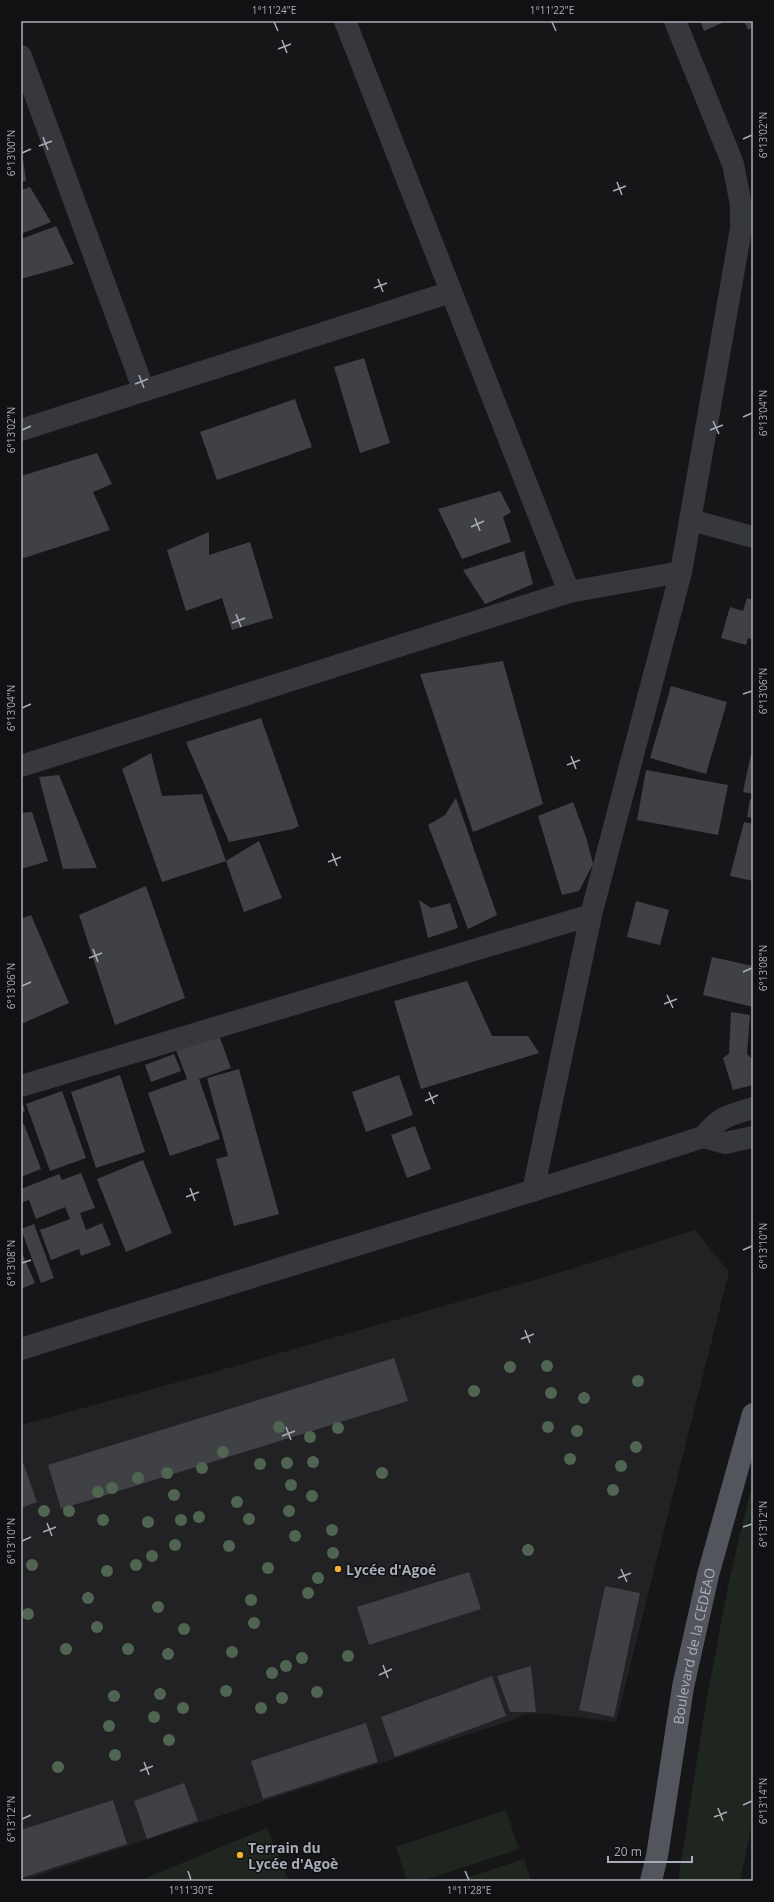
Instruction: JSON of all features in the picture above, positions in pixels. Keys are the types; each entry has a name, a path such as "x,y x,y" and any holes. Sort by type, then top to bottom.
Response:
{"main road":[{"name":"Boulevard de la CEDEAO","path":"651,1881 657,1856 683,1687 708,1575 753,1414"}],"street":[{"path":"345,21 569,592"},
{"path":"533,1191 591,915 681,572 741,229 741,204 733,164 675,21"},
{"path":"21,56 144,391"},
{"path":"21,430 451,292"},
{"path":"690,520 753,537"},
{"path":"21,766 569,592 681,572"},
{"path":"21,1086 591,915"},
{"path":"703,1137 715,1122 723,1117 753,1108"},
{"path":"21,1349 226,1284 533,1191 703,1137 725,1143 753,1137"}],"shaded area":[{"name":"Lycée d'Agoé","path":"695,1230 729,1272 616,1722 550,1714 524,1714 515,1719 21,1881 21,1425 207,1374 555,1274"},
{"path":"753,1480 753,1819 740,1881 678,1881 706,1703 729,1581"},
{"path":"506,1810 519,1849 422,1881 407,1881 396,1847"},
{"name":"Terrain du Lycée d'Agoè","path":"267,1828 289,1881 139,1881"},
{"path":"524,1859 531,1881 457,1881"}],"building":[{"path":"700,21 724,21 724,22 704,31"},
{"path":"744,21 753,21 753,27 748,30"},
{"path":"21,145 26,181 21,182"},
{"path":"30,187 51,222 21,234 21,190"},
{"path":"56,226 74,264 21,279 21,239"},
{"path":"364,358 390,443 360,453 334,367"},
{"path":"295,399 312,447 217,480 200,432"},
{"path":"97,453 112,484 93,492 110,530 21,559 21,476"},
{"path":"500,491 511,512 503,517 511,542 462,559 438,509"},
{"path":"209,532 209,555 250,542 273,618 232,630 222,598 186,611 167,550"},
{"path":"524,551 533,584 485,604 463,570"},
{"path":"747,598 753,600 753,640 748,638 746,645 721,638 730,607 743,611"},
{"path":"503,661 543,804 473,832 420,674"},
{"path":"671,686 727,702 706,774 650,758"},
{"path":"261,718 299,826 293,829 229,842 186,742"},
{"path":"151,753 162,796 202,794 226,861 162,882 122,769"},
{"path":"751,754 753,754 753,794 743,792"},
{"path":"646,770 728,785 718,835 637,820"},
{"path":"59,775 97,868 63,869 39,777"},
{"path":"456,798 497,915 468,929 428,825 445,815"},
{"path":"750,799 753,799 753,818 747,817"},
{"path":"573,802 586,837 593,864 579,891 562,895 538,816"},
{"path":"32,812 48,861 21,869 21,813"},
{"path":"744,822 753,824 753,881 730,876"},
{"path":"259,841 282,898 244,912 226,861"},
{"path":"146,886 185,998 115,1025 79,915"},
{"path":"419,900 431,908 450,903 458,928 428,938"},
{"path":"636,901 669,910 660,945 627,937"},
{"path":"31,915 69,1003 21,1024 21,919"},
{"path":"712,957 753,966 753,1007 703,995"},
{"path":"467,981 492,1036 528,1036 539,1053 421,1089 394,1001"},
{"path":"731,1012 750,1015 747,1054 753,1060 753,1085 733,1090 723,1058 729,1054"},
{"path":"219,1035 231,1068 199,1079 220,1139 170,1156 148,1093 187,1079 176,1050"},
{"path":"174,1054 181,1071 151,1082 145,1065"},
{"path":"239,1069 279,1214 234,1226 216,1159 228,1156 207,1078"},
{"path":"120,1075 145,1152 96,1168 71,1092"},
{"path":"399,1075 413,1115 366,1132 352,1092"},
{"path":"62,1091 86,1158 50,1171 26,1104"},
{"path":"21,1104 23,1104 25,1111 21,1113"},
{"path":"24,1124 41,1169 21,1177 21,1125"},
{"path":"415,1126 431,1169 407,1178 391,1135"},
{"path":"143,1160 172,1233 126,1252 97,1179"},
{"path":"81,1173 95,1208 80,1213 86,1230 102,1223 111,1245 81,1256 79,1249 51,1260 40,1230 70,1219 65,1207 36,1219 29,1200 21,1203 21,1189 59,1174 62,1180"},
{"path":"34,1224 54,1278 41,1283 21,1229"},
{"path":"21,1250 35,1283 21,1289"},
{"path":"394,1358 408,1401 61,1509 48,1465"},
{"path":"21,1457 37,1502 21,1508"},
{"path":"469,1572 481,1609 369,1645 357,1607"},
{"path":"605,1586 640,1593 614,1717 579,1710"},
{"path":"531,1666 536,1712 510,1712 497,1676"},
{"path":"492,1676 506,1716 395,1757 381,1717"},
{"path":"366,1723 378,1762 263,1799 251,1761"},
{"path":"184,1783 198,1821 147,1839 134,1801"},
{"path":"113,1800 127,1844 21,1878 21,1830"}],"place":[{"name":"Lycée d'Agoé","path":"338,1569"},
{"name":"Terrain du Lycée d'Agoè","path":"240,1855"}]}
